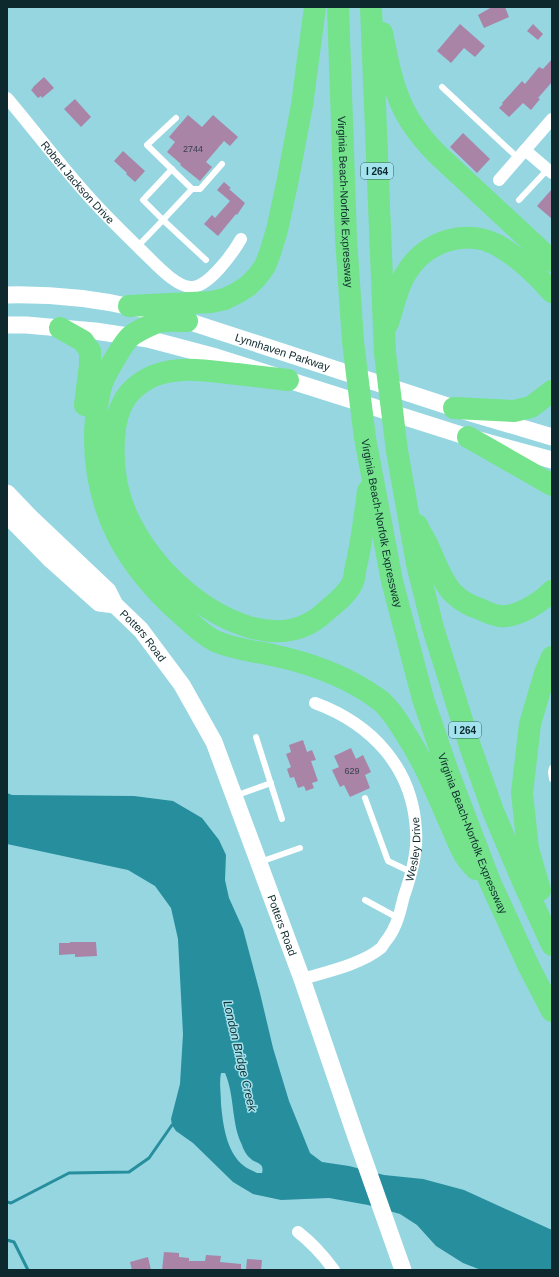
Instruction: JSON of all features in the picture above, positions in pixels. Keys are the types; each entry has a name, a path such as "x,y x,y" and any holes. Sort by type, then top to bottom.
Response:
{"highway":[{"path":"129,306 211,302 226,299 248,286 265,266 277,230 287,184 302,105 315,7"},
{"name":"Virginia Beach-Norfolk Expressway","path":"338,7 346,238 353,342 370,472 392,581 423,699 448,772 490,882 530,969 552,1011"},
{"name":"I 264","path":"371,7 384,344 397,451 417,564 433,628 471,749 493,811 552,945"},
{"path":"376,7 391,75 408,118 422,138 438,155 552,261"},
{"path":"384,344 402,280 410,266 418,257 430,248 450,239 462,237 475,238 488,241 501,247 516,257 552,292"},
{"path":"187,321 160,322 130,336 104,379 99,396 95,423 95,446 101,491 109,518 117,534 128,554 150,584 170,604 213,640 233,647 307,664 338,676 380,700 393,714 414,748 466,859 490,882"},
{"path":"60,328 83,341 90,351 90,365 82,426 82,452 88,472 101,491"},
{"path":"288,380 184,369 153,376 136,386 126,396 120,407 114,428 114,468 117,488 123,507 131,524 141,542 161,568 189,594 203,604 221,615 241,624 260,630 283,631 299,628 311,623 341,599 353,582 362,539 370,472"},
{"path":"454,408 514,411 531,407 552,391"},
{"path":"468,437 552,485"},
{"path":"406,506 452,593 464,601 485,612 501,616 520,612 533,606 544,599 552,591"},
{"path":"552,657 545,673 530,724 522,793 528,849 552,930"}],"main road":[{"name":"Lynnhaven Parkway","path":"7,295 99,301 162,313 454,408 552,437"},
{"path":"7,325 26,325 95,331 148,339 216,357 468,437 552,460"},
{"name":"Potters Road","path":"7,493 31,518 108,591 115,605 141,630 182,685 214,742 302,979 392,1242 403,1270"},
{"name":"Potters Road","path":"7,515 51,560 98,603 115,605"}],"street":[{"name":"Robert Jackson Drive","path":"7,98 90,199 178,284 192,288 200,286 206,282 234,251 242,239"},
{"path":"499,180 552,120"},
{"path":"521,154 550,171"},
{"name":"Wesley Drive","path":"302,979 360,961 381,948 395,928 398,918 411,872 415,852 416,831 412,801 404,780 394,762 372,736 346,717 329,708 315,703"},
{"path":"298,1232 312,1243 334,1270"}],"lane":[{"path":"442,87 521,154"},
{"path":"176,118 147,145 192,189"},
{"path":"138,246 192,189 200,188 222,164"},
{"path":"172,169 143,200 206,260"},
{"path":"519,200 550,171"},
{"path":"256,737 282,819"},
{"path":"552,768 552,779"},
{"path":"234,796 271,783"},
{"path":"365,798 388,861 411,872"},
{"path":"258,862 300,848"},
{"path":"365,900 398,918"}],"water":[{"name":"London Bridge Creek","path":"7,793 12,795 134,796 173,801 202,818 219,840 226,855 225,880 229,898 243,929 273,1048 289,1101 310,1153 322,1162 349,1166 384,1175 423,1179 464,1190 552,1230 552,1270 481,1270 463,1263 436,1246 417,1225 400,1214 368,1205 329,1198 281,1200 253,1194 233,1182 193,1143 176,1131 172,1125 171,1119 180,1084 183,1034 178,939 171,908 155,886 128,870 7,844","holes":["221,1073 225,1073 230,1091 236,1128 243,1148 252,1160 261,1165 263,1169 262,1173 257,1173 244,1166 229,1146 224,1129 221,1104 220,1077"]}],"building":[{"path":"492,7 505,7 509,17 484,28 478,15"},
{"path":"460,24 485,46 475,57 464,48 451,63 437,51"},
{"path":"533,24 543,34 538,40 527,31"},
{"path":"552,59 552,82 538,98 540,99 531,110 523,103 509,117 499,108 503,104 502,103 522,81 525,84 539,67 543,69"},
{"path":"44,77 54,88 42,98 41,96 38,98 31,90"},
{"path":"75,99 91,117 81,127 64,109"},
{"path":"188,115 202,127 213,115 238,137 230,146 224,141 206,162 212,167 200,181 167,152 175,142 169,137"},
{"path":"463,133 490,159 477,173 450,147"},
{"path":"123,151 145,171 135,182 114,161"},
{"path":"224,182 231,188 229,189 245,203 237,215 236,214 218,236 204,224 212,215 215,218 230,201 217,190"},
{"path":"552,189 552,219 537,206"},
{"path":"303,740 307,752 312,750 316,760 311,761 318,781 312,783 314,788 306,791 304,786 298,788 294,777 290,778 287,769 291,767 286,754 291,752 289,745"},
{"path":"351,748 356,759 363,755 371,772 365,775 370,788 350,797 344,785 340,787 332,770 339,767 334,756"},
{"path":"96,942 97,956 75,957 75,954 59,955 59,943"},
{"path":"164,1252 179,1253 179,1257 189,1258 189,1261 205,1261 206,1255 221,1256 220,1262 241,1264 241,1270 162,1270"},
{"path":"148,1257 151,1270 132,1270 130,1262"},
{"path":"247,1259 262,1260 261,1270 246,1270"}],"waterway":[{"path":"7,1202 11,1203 69,1173 129,1172 149,1158 172,1125"},
{"path":"7,1240 14,1242 28,1270"}]}
